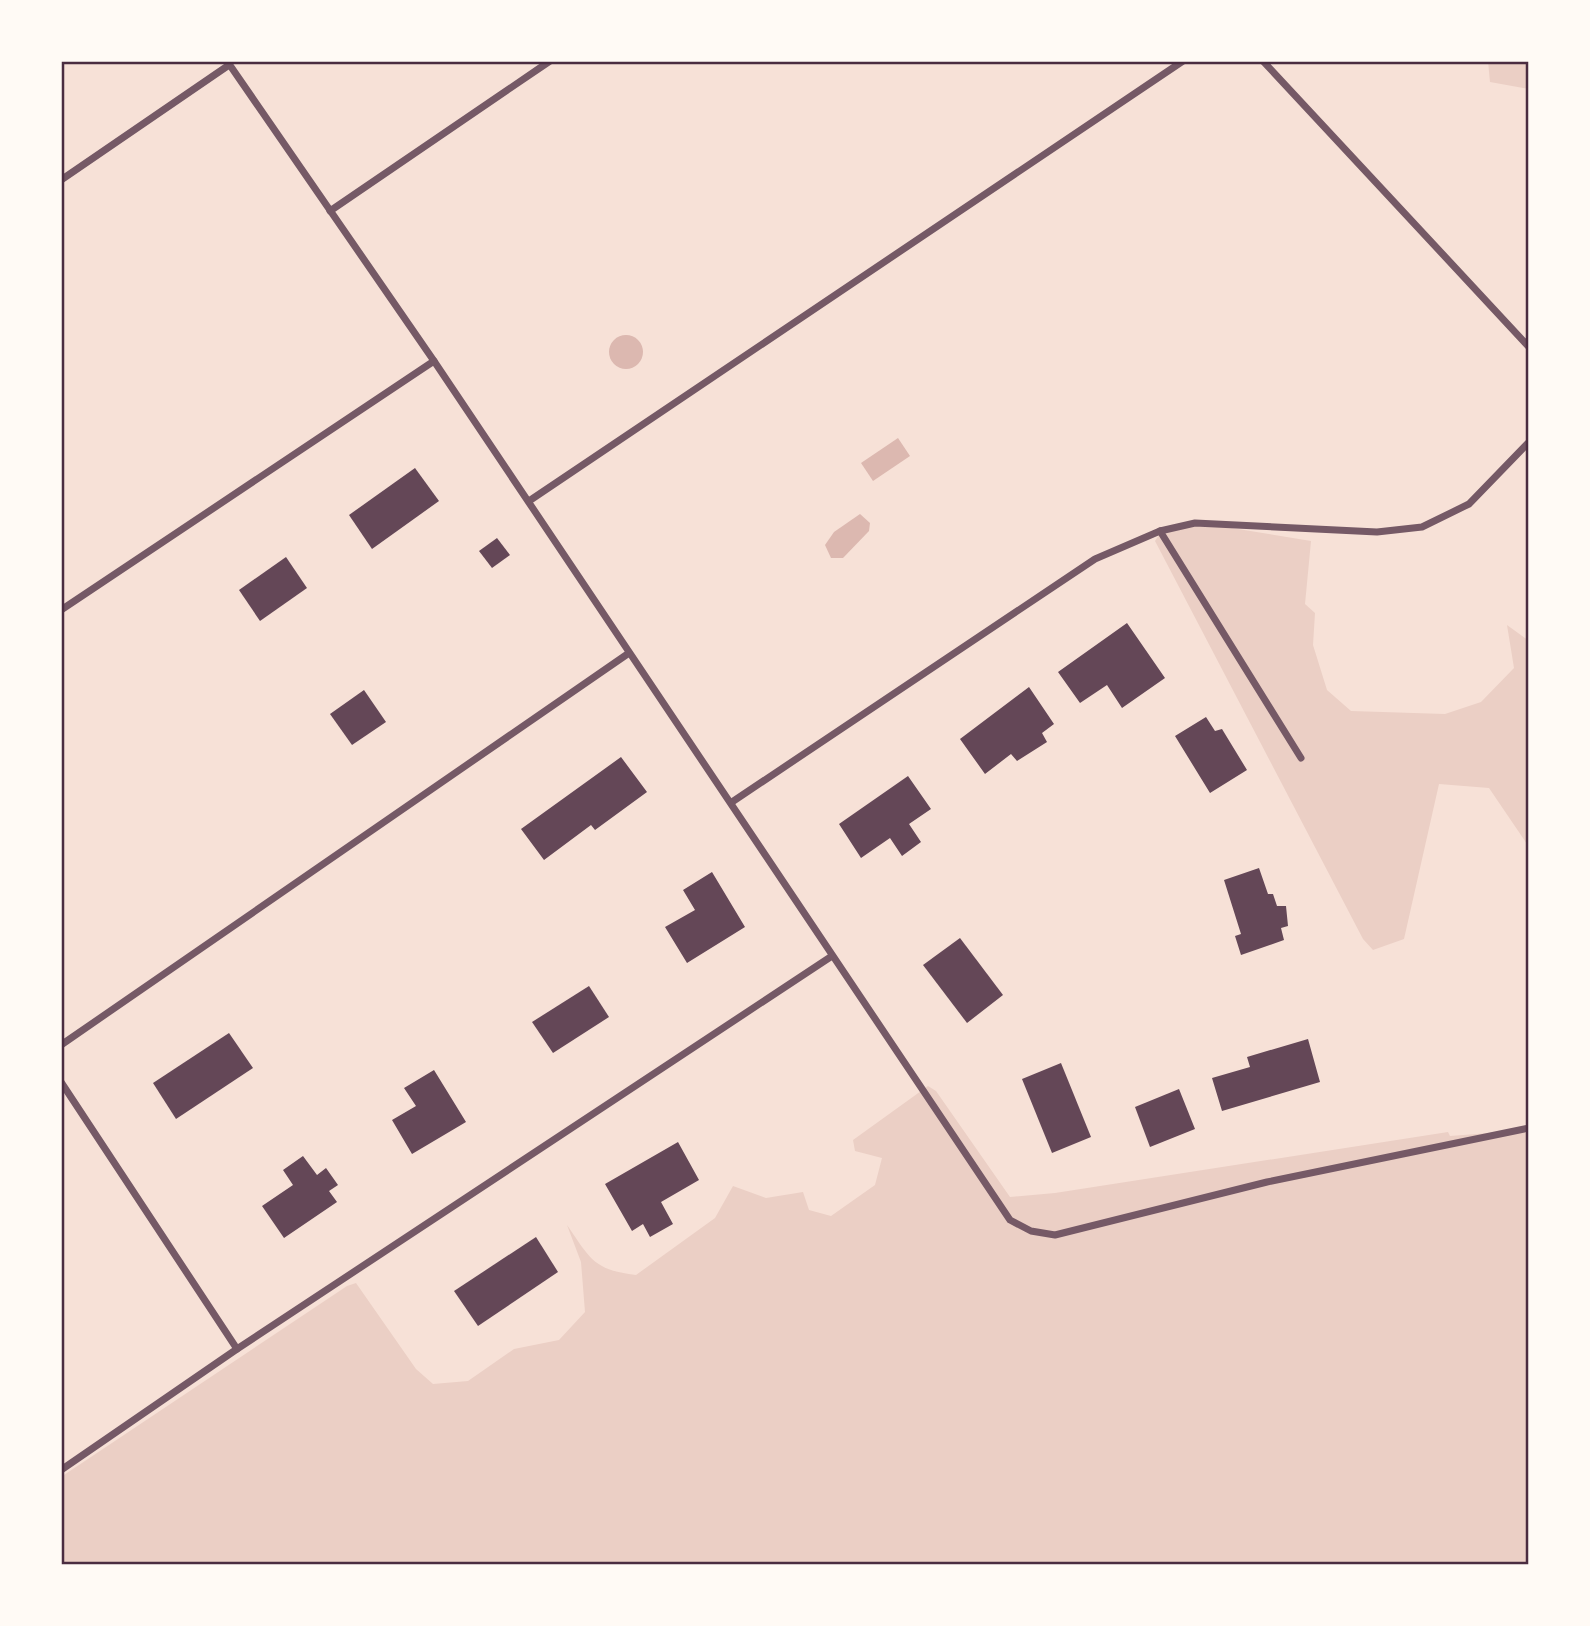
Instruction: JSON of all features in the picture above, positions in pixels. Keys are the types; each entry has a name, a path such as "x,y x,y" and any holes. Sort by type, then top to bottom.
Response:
{"street":[{"path":"330,211 550,61"},
{"path":"529,502 1183,61"},
{"path":"1263,61 1529,346"},
{"path":"61,180 228,63 434,361 1010,1220 1031,1230 1055,1236 1267,1182 1529,1128"},
{"path":"61,610 434,361"},
{"path":"732,802 1094,559 1160,531 1195,523 1377,532 1422,527 1469,505 1529,442"},
{"path":"1160,531 1301,758"},
{"path":"61,1045 629,653"},
{"path":"61,1470 237,1349 832,956"},
{"path":"61,1082 237,1349"}],"shaded area":[{"path":"1488,61 1529,61 1529,89 1490,82"},
{"path":"626,335 638,340 643,352 638,364 626,369 614,364 609,352 614,340"},
{"path":"898,438 910,456 873,481 861,463"},
{"path":"860,514 870,523 869,531 843,558 831,558 825,545 834,532"},
{"path":"1201,523 1311,541 1305,604 1315,613 1313,645 1327,690 1351,711 1445,714 1481,702 1514,668 1507,625 1529,641 1529,847 1489,788 1439,784 1404,939 1373,950 1363,939 1155,541 1161,532"},
{"path":"928,1086 936,1091 1010,1197 1055,1193 1448,1132 1450,1136 1529,1130 1529,1565 61,1565 61,1477 347,1286 356,1283 416,1369 433,1384 468,1381 514,1349 559,1340 585,1312 581,1262 567,1225 581,1246 601,1266 636,1275 715,1218 733,1186 766,1198 803,1192 809,1210 831,1216 875,1185 882,1158 855,1151 853,1140"}],"building":[{"path":"415,468 439,501 372,549 349,515"},
{"path":"497,538 510,555 492,568 479,551"},
{"path":"286,557 307,588 260,621 239,590"},
{"path":"1127,623 1165,678 1122,708 1107,685 1080,703 1058,672"},
{"path":"1029,687 1054,724 1042,733 1047,742 1017,761 1011,754 985,774 960,739"},
{"path":"364,690 386,722 352,745 330,714"},
{"path":"1206,717 1215,731 1222,729 1247,770 1210,793 1175,736"},
{"path":"621,757 647,792 595,830 591,825 544,860 521,829"},
{"path":"908,776 931,809 909,824 921,842 902,856 890,838 861,858 839,824"},
{"path":"1259,868 1268,894 1273,894 1277,906 1286,906 1288,926 1281,928 1284,940 1241,955 1235,936 1241,934 1224,880"},
{"path":"712,872 745,927 687,963 665,927 695,910 683,890"},
{"path":"960,938 1003,995 967,1023 923,965"},
{"path":"589,986 609,1017 553,1053 532,1022"},
{"path":"229,1033 253,1068 176,1119 153,1083"},
{"path":"1308,1039 1320,1082 1222,1111 1212,1078 1250,1067 1247,1057"},
{"path":"1061,1063 1091,1137 1052,1153 1022,1079"},
{"path":"434,1070 466,1122 412,1154 392,1120 416,1106 404,1088"},
{"path":"1179,1089 1195,1129 1150,1147 1135,1107"},
{"path":"678,1142 699,1180 661,1202 673,1224 650,1237 643,1224 632,1231 605,1184"},
{"path":"303,1156 317,1175 326,1168 338,1185 329,1191 337,1202 284,1238 262,1206 293,1185 283,1170"},
{"path":"536,1237 558,1272 478,1326 454,1291"}]}
